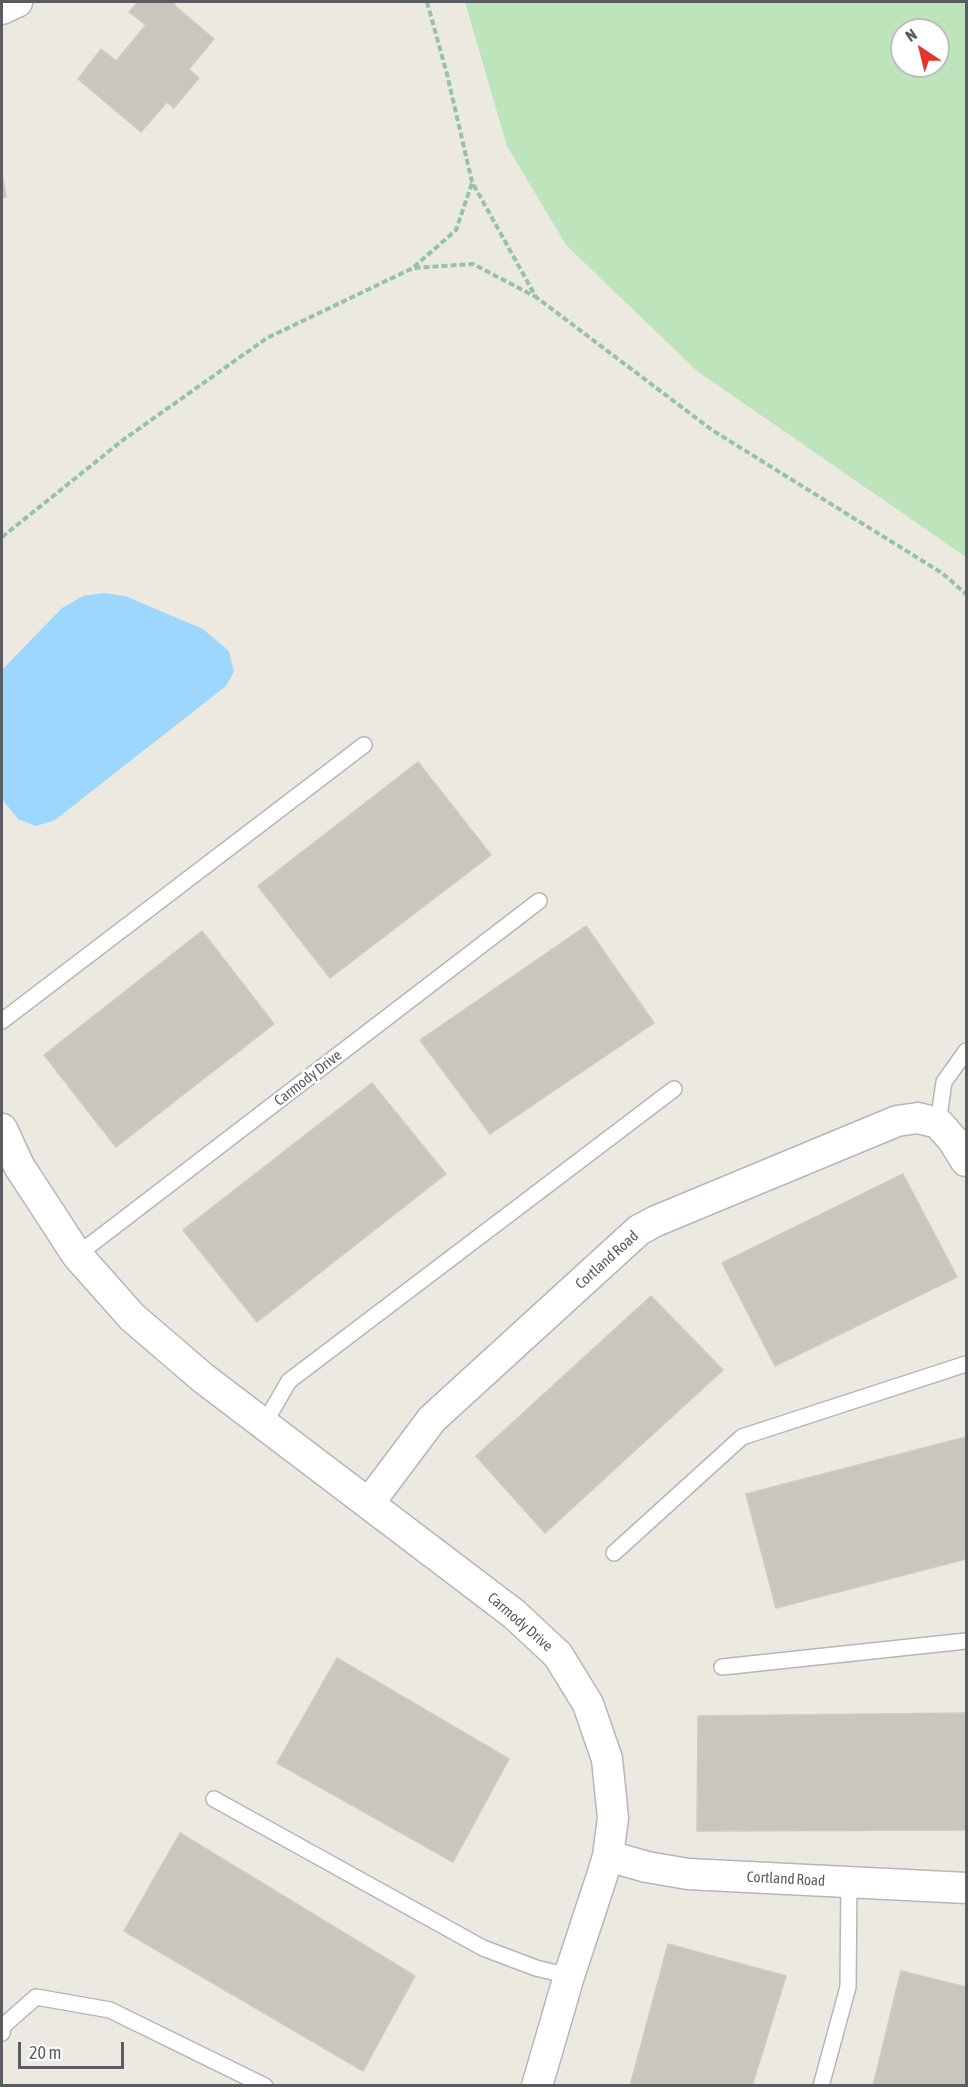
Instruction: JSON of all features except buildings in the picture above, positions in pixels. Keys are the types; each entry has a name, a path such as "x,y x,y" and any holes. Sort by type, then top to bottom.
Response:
{"street":[{"path":"2,9 16,2"},
{"name":"Cortland Road","path":"369,1503 432,1419 639,1230 897,1121 918,1118 938,1123"},
{"path":"938,1123 953,1140 966,1161"},
{"name":"Carmody Drive","path":"2,1129 19,1166 77,1256 132,1317 203,1378 514,1614 558,1655 588,1704 607,1759 614,1818 608,1856 537,2085"},
{"name":"Cortland Road","path":"608,1856 647,1867 688,1874 966,1888"}],"lane":[{"path":"2,1021 364,745"},
{"name":"Carmody Drive","path":"77,1256 539,901"},
{"path":"938,1123 944,1083 966,1051"},
{"path":"264,1424 290,1381 674,1089"},
{"path":"614,1553 742,1437 966,1364"},
{"path":"722,1667 966,1641"},
{"path":"214,1799 483,1948 536,1968 569,1976"},
{"path":"821,2085 848,1986 849,1882"},
{"path":"2,2033 3,2026 36,1997 110,2010 265,2085"}],"path":[{"path":"427,2 447,74 472,182 536,297"},
{"path":"2,537 123,440 267,338 413,268 456,230 472,182"},
{"path":"413,268 473,264 536,297 712,430 942,573 966,594"}],"green space":[{"path":"465,2 966,2 966,557 697,371 566,245 507,146"}],"water":[{"path":"104,593 125,596 203,629 229,651 234,672 226,686 55,820 36,826 18,819 2,799 2,670 62,608 83,596"}]}
